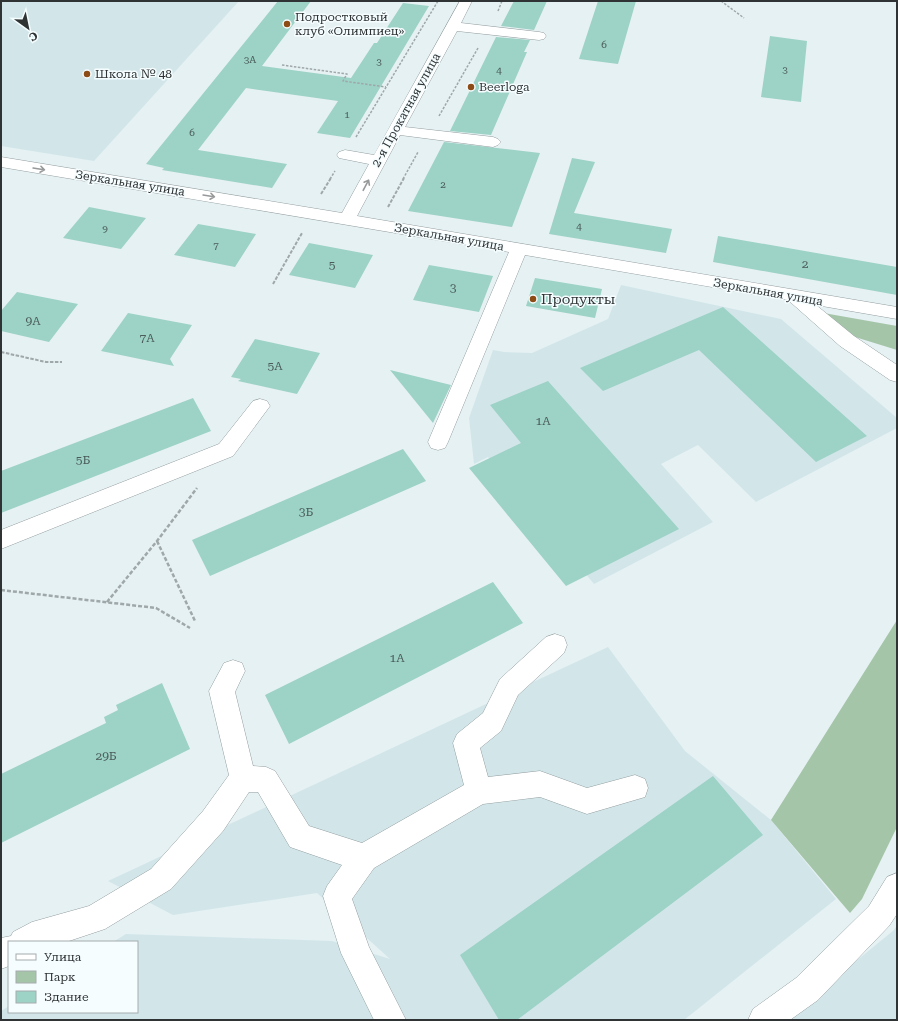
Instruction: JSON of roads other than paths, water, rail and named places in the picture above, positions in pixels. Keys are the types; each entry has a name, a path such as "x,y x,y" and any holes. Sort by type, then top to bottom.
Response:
{"street":[{"name":"2-я Прокатная улица","path":"347,219 466,1"},
{"path":"452,26 539,36"},
{"path":"395,130 493,142"},
{"path":"341,161 379,161"},
{"name":"Зеркальная улица","path":"1,162 347,219 795,297 897,313"},
{"path":"438,442 520,249"},
{"path":"795,297 847,341 897,375"},
{"path":"1,540 226,450 260,406"},
{"path":"479,791 466,743 492,722 509,688 556,645"},
{"path":"24,941 32,936 95,919 161,879 214,821 243,778 222,691 233,671"},
{"path":"243,778 266,780 300,837 364,858"},
{"path":"390,1020 356,953 337,896 364,858 479,791 540,784 587,801 635,788"},
{"path":"764,1020 807,989 879,916 897,887"}],"place":[{"name":"Подростковый клуб «Олимпиец»","path":"287,24"},
{"name":"Школа № 48","path":"87,74"},
{"name":"Beerloga","path":"471,87"},
{"name":"Продукты","path":"533,299"}]}
